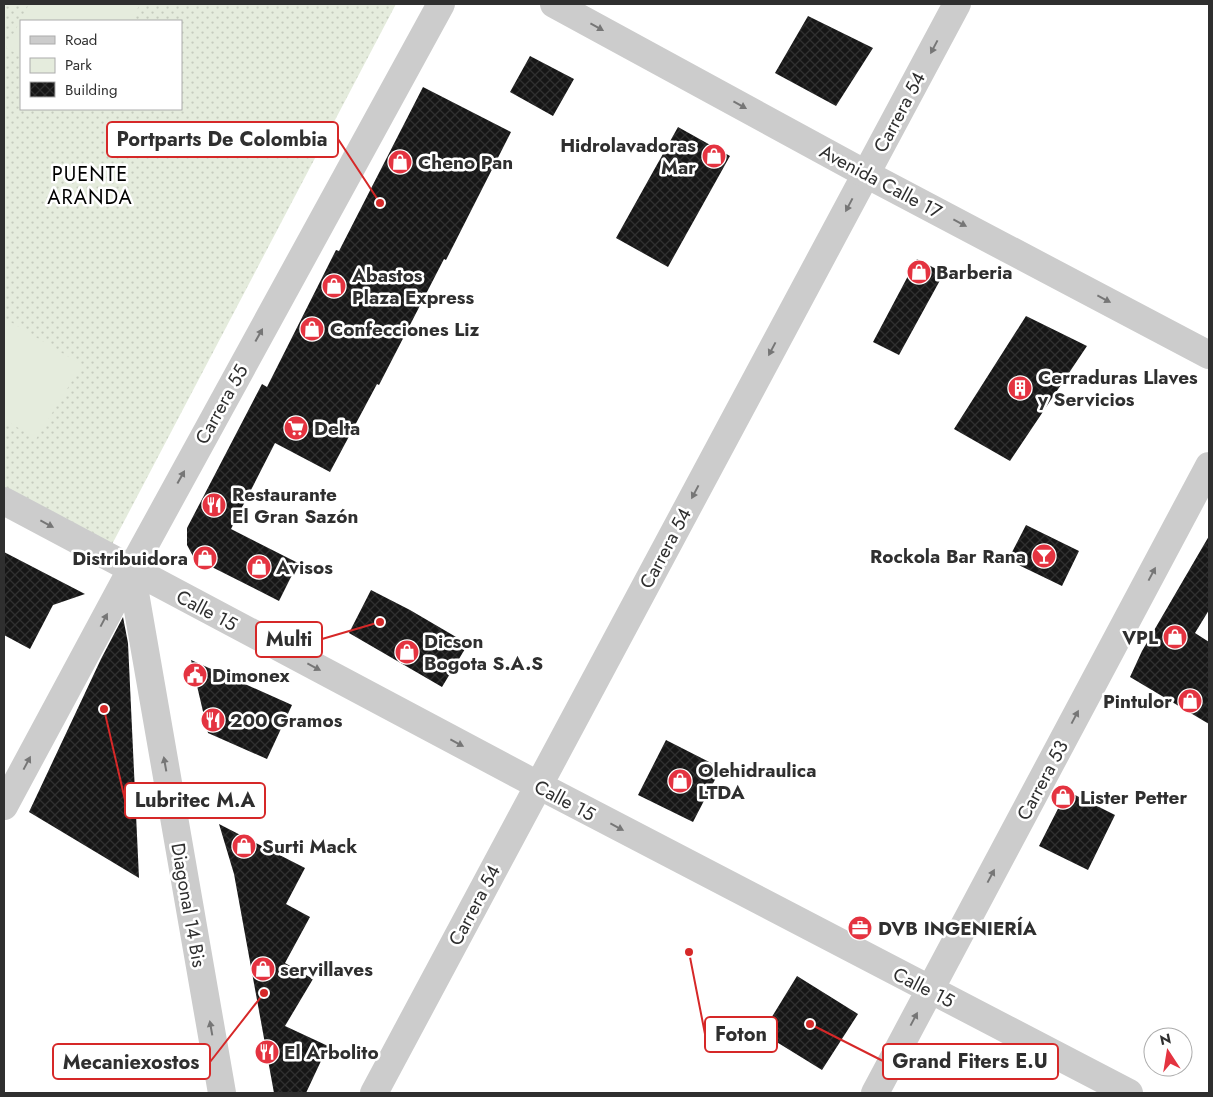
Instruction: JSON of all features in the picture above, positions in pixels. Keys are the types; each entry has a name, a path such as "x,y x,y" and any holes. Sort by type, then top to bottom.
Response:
{"street":[{"name":"Carrera 55","path":"4,806 441,4"},
{"name":"Avenida Calle 17","path":"554,4 866,174 1209,354"},
{"name":"Carrera 54","path":"374,1093 957,4"},
{"name":"Carrera 53","path":"875,1093 1209,466"},
{"name":"Calle 15","path":"4,501 538,785 1129,1093"},
{"name":"Diagonal 14 Bis","path":"131,570 222,1093"}],"green space":[{"path":"4,4 396,4 108,552 4,493"},
{"path":"29,4 140,4 132,20 21,20"},
{"path":"20,21 20,55 6,48"},
{"path":"4,318 82,365 36,439 4,419"}],"building":[{"path":"808,16 873,48 836,106 775,73"},
{"path":"530,56 574,79 553,116 510,92"},
{"path":"423,87 511,132 446,260 444,259 379,385 377,384 330,472 275,443 231,529 298,563 279,601 194,558 187,545 187,528 262,384 267,387 336,250 339,251"},
{"path":"678,127 730,156 668,267 616,238"},
{"path":"917,259 944,273 899,355 873,342"},
{"name":"Cerraduras Llaves y Servicios","path":"1026,316 1087,346 1010,461 954,429"},
{"name":"Rockola Bar Rana","path":"1026,525 1079,551 1062,586 1008,560"},
{"path":"1209,536 1209,610 1195,633 1209,642 1209,724 1130,677 1142,651"},
{"path":"4,552 85,594 53,605 30,649 4,635"},
{"path":"371,590 468,644 442,687 349,633"},
{"path":"123,617 128,643 139,878 29,812 101,659"},
{"path":"191,660 292,705 267,759 208,733"},
{"name":"Olehidraulica LTDA","path":"666,740 721,768 693,822 638,795"},
{"path":"1067,791 1115,815 1088,870 1039,846"},
{"path":"219,824 305,868 286,904 310,917 285,963 313,979 285,1026 328,1046 306,1093 274,1093 234,874"},
{"path":"797,976 858,1014 822,1070 762,1033"}],"place":[{"name":"Hidrolavadoras Mar","path":"714,156"},
{"name":"Cheno Pan","path":"400,162"},
{"name":"Portparts De Colombia","path":"380,203"},
{"name":"Barberia","path":"919,272"},
{"name":"Abastos Plaza Express","path":"334,286"},
{"name":"Confecciones Liz","path":"312,329"},
{"name":"Cerraduras Llaves y Servicios","path":"1020,388"},
{"name":"Delta","path":"296,428"},
{"name":"Restaurante El Gran Sazón","path":"214,505"},
{"name":"Rockola Bar Rana","path":"1044,556"},
{"name":"Distribuidora","path":"205,558"},
{"name":"Avisos","path":"259,567"},
{"name":"Multi","path":"380,622"},
{"name":"VPL","path":"1175,637"},
{"name":"Dicson Bogota S.A.S","path":"407,652"},
{"name":"Dimonex","path":"195,675"},
{"name":"Pintulor","path":"1190,701"},
{"name":"Lubritec M.A","path":"104,709"},
{"name":"200 Gramos","path":"213,720"},
{"name":"Olehidraulica LTDA","path":"680,781"},
{"name":"Lister Petter","path":"1063,797"},
{"name":"Surti Mack","path":"244,846"},
{"name":"DVB INGENIERÍA","path":"860,928"},
{"name":"Foton","path":"689,952"},
{"name":"servillaves","path":"263,969"},
{"name":"Mecaniexostos","path":"264,993"},
{"name":"Grand Fiters E.U","path":"810,1024"},
{"name":"El Arbolito","path":"267,1052"}],"district":[{"name":"PUENTE ARANDA","path":"90,186"}]}
